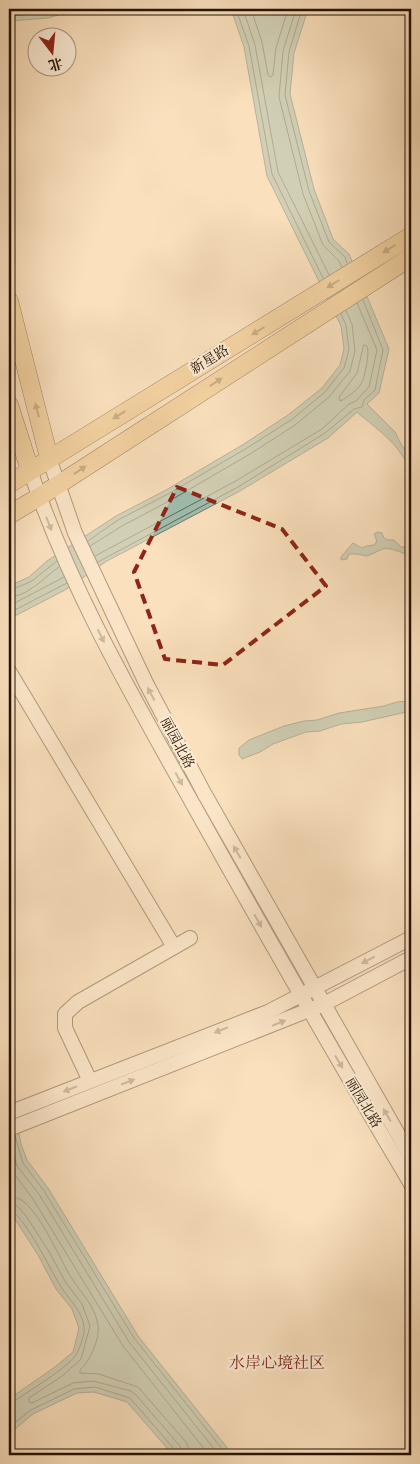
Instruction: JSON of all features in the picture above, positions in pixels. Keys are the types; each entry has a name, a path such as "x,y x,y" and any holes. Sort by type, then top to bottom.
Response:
{"main road":[{"name":"新星路","path":"9,484 411,236"},
{"name":"新星路","path":"9,515 411,257"},
{"name":"丽园北路","path":"9,301 49,458"},
{"name":"丽园北路","path":"9,405 30,470"}],"street":[{"name":"丽园北路","path":"49,458 76,533 146,683 204,793 411,1157"},
{"name":"丽园北路","path":"30,470 57,545 122,678 309,1011 411,1184"},
{"path":"9,671 174,947"},
{"path":"90,1081 65,1028 65,1014 78,1002 190,938"},
{"path":"12,1112 268,1012 411,938"},
{"path":"13,1127 309,1011 411,958"}],"highlighted area":[{"path":"177,487 282,529 326,586 223,665 165,659 134,572"}],"water":[{"path":"9,9 78,9 48,18 9,21"},
{"path":"231,9 308,9 294,53 290,94 314,189 333,239 349,254 389,349 379,393 367,404 395,432 402,446 411,455 411,478 404,458 398,449 357,412 328,438 240,491 107,561 65,590 9,619 9,586 29,577 47,561 116,516 166,490 244,444 288,415 322,388 340,365 344,349 341,326 267,176 244,47"},
{"path":"382,533 384,538 388,540 394,540 401,547 408,547 411,544 411,551 408,554 392,549 383,549 366,556 349,554 347,559 341,560 341,557 353,543 362,548 374,545 377,541 374,534"},
{"path":"411,701 411,711 362,722 341,724 320,731 306,732 273,744 260,752 242,759 239,755 239,748 249,740 284,726 317,720 339,713"},
{"path":"9,1082 21,1144 27,1160 48,1188 138,1336 233,1455 173,1455 127,1402 94,1392 77,1393 33,1414 9,1434 9,1399 73,1352 79,1328 72,1309 56,1289 38,1255 9,1213"}],"district":[{"name":"水岸心境社区","path":"277,1364"}]}
